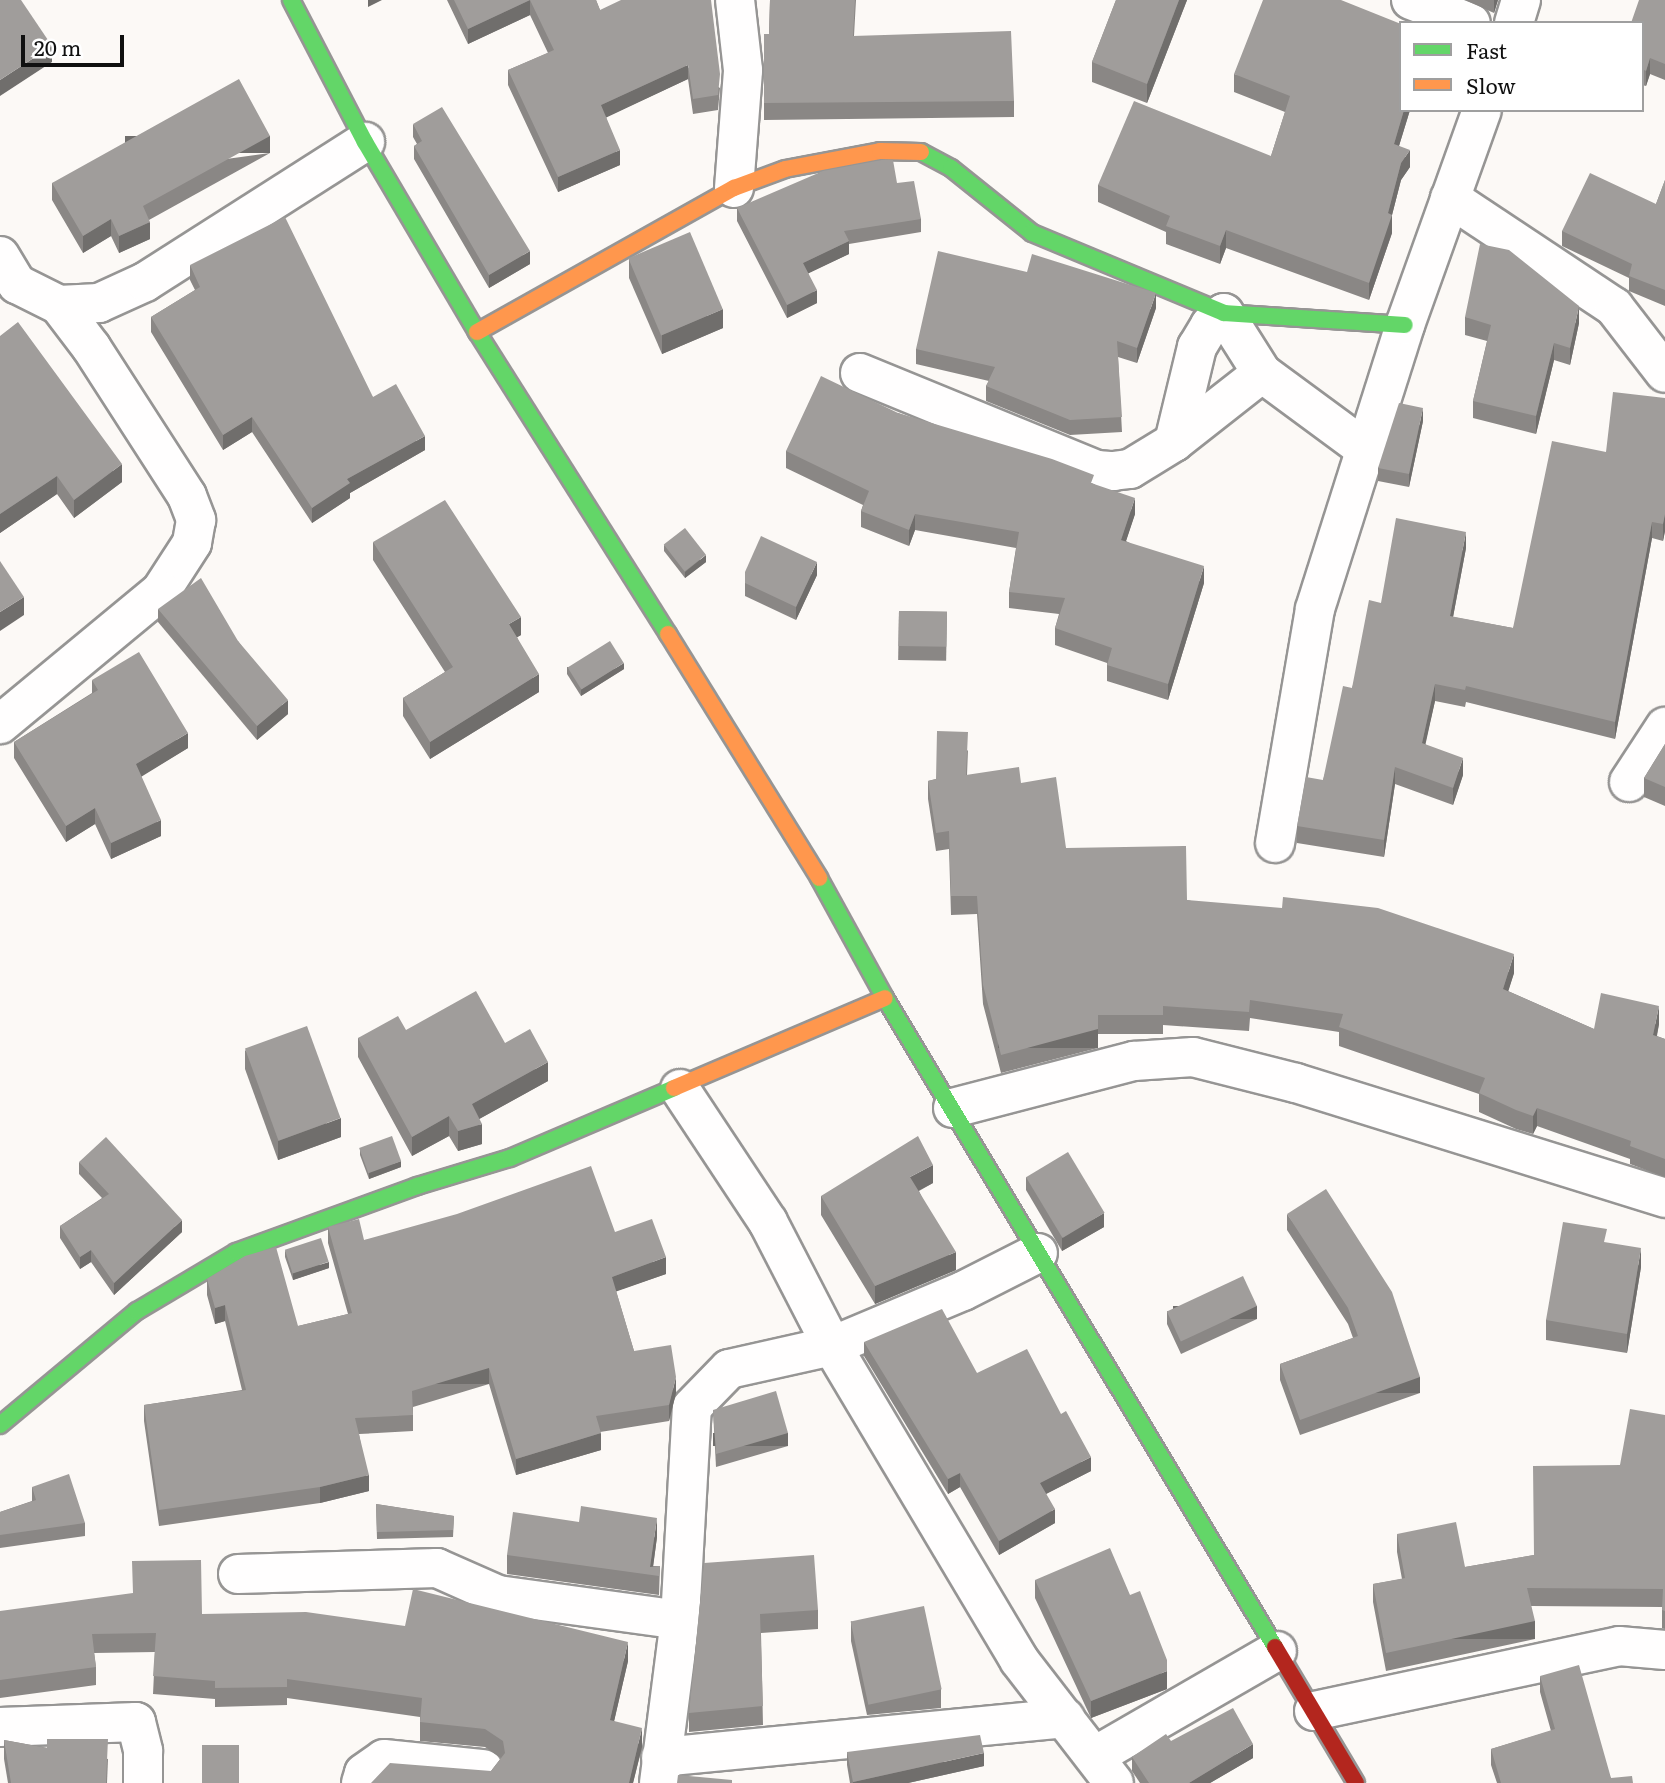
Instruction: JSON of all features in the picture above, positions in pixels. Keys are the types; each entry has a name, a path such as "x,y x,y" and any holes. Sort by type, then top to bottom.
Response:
{"main road":[{"path":"291,0 365,142 477,332 790,828 885,998 1356,1783"},
{"path":"477,332 734,188 785,169 880,151 919,151 951,168 1032,233 1224,313 1405,325"},
{"path":"0,1424 137,1311 236,1252 417,1186 510,1158 680,1088 885,998"}],"street":[{"path":"734,188 743,70 735,0"},
{"path":"1411,0 1466,21"},
{"path":"1515,21 1521,0"},
{"path":"1275,844 1315,608 1405,325 1481,112"},
{"path":"59,305 99,303 145,282 365,142"},
{"path":"1450,198 1614,307 1665,373"},
{"path":"0,724 161,591 192,543 196,520 187,496 91,347 59,305 6,277"},
{"path":"91,347 99,303"},
{"path":"1174,442 1197,346 1210,325 1224,313 1262,373 1365,449"},
{"path":"860,373 1097,470 1130,469 1174,442 1262,373"},
{"path":"1629,782 1665,727"},
{"path":"953,1108 1134,1061 1193,1057 1296,1083 1665,1198"},
{"path":"680,1088 768,1222 832,1346 1019,1660 1104,1769 1277,1651"},
{"path":"1038,1253 963,1292 832,1346 729,1369 692,1408 680,1620 660,1770 1065,1718"},
{"path":"238,1573 437,1568 498,1595 680,1620"},
{"path":"1314,1711 1619,1646 1665,1650"},
{"path":"0,1727 136,1722 143,1751 143,1783"},
{"path":"361,1783 364,1773 384,1759 483,1769"}],"building":[{"path":"0,0 21,0 52,46 0,80"},
{"path":"454,0 530,0 468,29"},
{"path":"530,0 596,0 600,10 621,0 711,0 720,74 718,95 693,99 688,65 601,105 620,150 558,177 508,70 554,50"},
{"path":"770,0 855,0 853,36 1011,31 1014,101 764,103 764,34 769,34"},
{"path":"1116,0 1179,0 1147,84 1092,62"},
{"path":"1263,0 1341,0 1399,23 1399,112 1403,112 1394,144 1410,150 1401,163 1388,213 1392,215 1369,283 1226,230 1220,246 1166,226 1170,216 1098,185 1134,101 1271,156 1290,96 1234,74"},
{"path":"1639,0 1665,0 1665,64 1650,58 1646,71 1644,70 1644,21 1632,21"},
{"path":"239,79 270,136 143,206 150,222 119,236 111,219 83,236 52,183"},
{"path":"442,107 530,251 489,275 414,146 422,141 413,124"},
{"path":"893,160 897,183 914,181 921,219 844,231 849,241 803,263 817,290 787,305 737,208 823,171"},
{"path":"1590,173 1656,204 1665,180 1665,290 1629,276 1632,264 1562,231"},
{"path":"285,217 373,397 396,384 425,436 347,479 350,483 312,508 252,417 223,435 151,317 200,287 190,265"},
{"path":"690,232 723,309 661,336 628,258"},
{"path":"1480,244 1509,250 1579,306 1570,348 1554,343 1536,416 1473,401 1491,325 1465,317"},
{"path":"938,251 1027,272 1032,254 1156,293 1137,348 1117,341 1122,417 1070,420 986,386 995,367 916,349"},
{"path":"18,322 122,464 74,500 57,476 0,514 0,336"},
{"path":"821,376 898,413 1052,459 1094,475 1091,483 1135,498 1121,540 1204,566 1168,684 1107,665 1112,648 1055,628 1065,598 1009,592 1019,532 915,514 909,530 861,511 869,491 786,451"},
{"path":"1613,392 1665,398 1665,514 1663,524 1652,522 1615,722 1466,686 1465,690 1435,684 1422,743 1463,758 1453,788 1395,767 1384,840 1297,826 1306,777 1323,780 1343,686 1352,688 1369,600 1381,603 1396,518 1466,532 1450,616 1513,628 1552,441 1606,452"},
{"path":"1399,403 1423,408 1409,474 1378,468"},
{"path":"445,500 521,617 509,624 539,674 430,742 403,698 453,667 373,542"},
{"path":"685,528 706,555 685,571 664,545"},
{"path":"761,536 817,562 796,607 745,583 745,572"},
{"path":"0,561 24,597 0,612"},
{"path":"201,578 238,641 288,700 257,726 158,609"},
{"path":"899,611 947,612 946,647 898,646"},
{"path":"610,641 624,663 581,690 568,667"},
{"path":"139,652 188,733 136,764 161,820 111,843 95,808 66,826 14,742 98,690 92,680"},
{"path":"937,731 968,732 966,775 1019,767 1021,783 1056,777 1066,848 1186,846 1187,900 1282,908 1283,897 1378,908 1514,954 1503,989 1594,1029 1601,993 1659,1006 1653,1035 1665,1039 1665,1159 1630,1146 1631,1141 1537,1108 1533,1116 1516,1110 1479,1093 1485,1078 1339,1027 1343,1014 1250,1000 1249,1012 1163,1006 1163,1015 1098,1015 1098,1029 1001,1055 983,985 977,896 951,896 949,831 936,833 928,781 936,779"},
{"path":"1665,744 1665,787 1644,778"},
{"path":"476,991 505,1043 530,1029 548,1062 472,1104 482,1124 458,1131 449,1116 412,1137 358,1038 398,1016 406,1030"},
{"path":"307,1026 341,1118 278,1141 245,1049"},
{"path":"392,1136 401,1161 368,1173 359,1148"},
{"path":"918,1136 933,1165 910,1177 956,1252 875,1286 821,1196"},
{"path":"106,1137 182,1220 114,1283 91,1250 80,1257 60,1226 109,1194 79,1162"},
{"path":"1068,1152 1105,1213 1063,1238 1026,1177"},
{"path":"591,1166 615,1232 652,1219 666,1257 612,1277 634,1351 671,1345 676,1377 669,1405 596,1416 601,1433 516,1459 489,1368 412,1391 413,1415 355,1418 369,1475 320,1487 159,1510 144,1405 246,1390 225,1305 215,1308 207,1279 245,1256 276,1247 298,1326 352,1313 328,1227 359,1219 364,1240 457,1214"},
{"path":"1326,1189 1392,1292 1420,1377 1300,1420 1280,1364 1358,1336 1348,1308 1287,1214"},
{"path":"1563,1222 1607,1229 1604,1242 1641,1248 1627,1334 1546,1320"},
{"path":"321,1238 329,1262 293,1274 285,1250"},
{"path":"1243,1276 1257,1306 1181,1341 1167,1311"},
{"path":"942,1309 977,1373 1027,1349 1061,1414 1066,1411 1091,1457 1040,1483 1055,1509 999,1541 960,1473 948,1479 864,1342"},
{"path":"776,1391 788,1433 716,1454 713,1410"},
{"path":"1630,1409 1665,1415 1665,1611 1662,1610 1663,1589 1527,1588 1535,1621 1386,1653 1373,1584 1405,1578 1397,1534 1456,1522 1465,1567 1534,1555 1533,1466 1620,1465"},
{"path":"69,1474 85,1523 0,1535 0,1512 36,1500 32,1487"},
{"path":"376,1504 454,1516 453,1530 377,1532"},
{"path":"581,1506 657,1518 650,1567 660,1566 659,1576 507,1555 513,1512 579,1522"},
{"path":"1110,1548 1130,1595 1140,1591 1167,1660 1167,1671 1091,1701 1035,1580"},
{"path":"814,1555 818,1610 760,1614 763,1706 689,1713 704,1563"},
{"path":"201,1560 202,1614 306,1612 405,1626 413,1589 628,1642 610,1720 642,1728 629,1783 371,1783 390,1763 491,1771 505,1753 503,1741 485,1729 420,1722 422,1698 287,1679 287,1687 215,1688 215,1681 153,1676 156,1633 92,1634 96,1667 0,1680 0,1611 133,1593 132,1561"},
{"path":"924,1606 942,1689 868,1705 851,1622"},
{"path":"1579,1665 1611,1778 1632,1776 1633,1783 1501,1783 1491,1749 1555,1729 1540,1676"},
{"path":"1233,1708 1253,1744 1189,1783 1149,1783 1132,1757 1166,1734 1171,1741"},
{"path":"980,1735 984,1753 853,1782 847,1752"},
{"path":"47,1739 108,1739 106,1783 11,1783 4,1740 47,1748"},
{"path":"202,1745 239,1745 239,1783 202,1783"},
{"path":"678,1775 732,1780 732,1783 677,1783"}],"traffic: fast":[{"path":"291,0 365,142 477,332 668,634"},
{"path":"921,152 951,168 1032,233 1224,313 1405,325"},
{"path":"819,878 885,998 1275,1647"},
{"path":"0,1425 137,1311 236,1252 417,1186 510,1158 674,1088"}],"traffic: slow":[{"path":"477,332 734,188 785,169 880,151 921,152"},
{"path":"668,634 819,878"},
{"path":"674,1088 885,998"}],"traffic: jam":[{"path":"1275,1647 1356,1783"}]}
